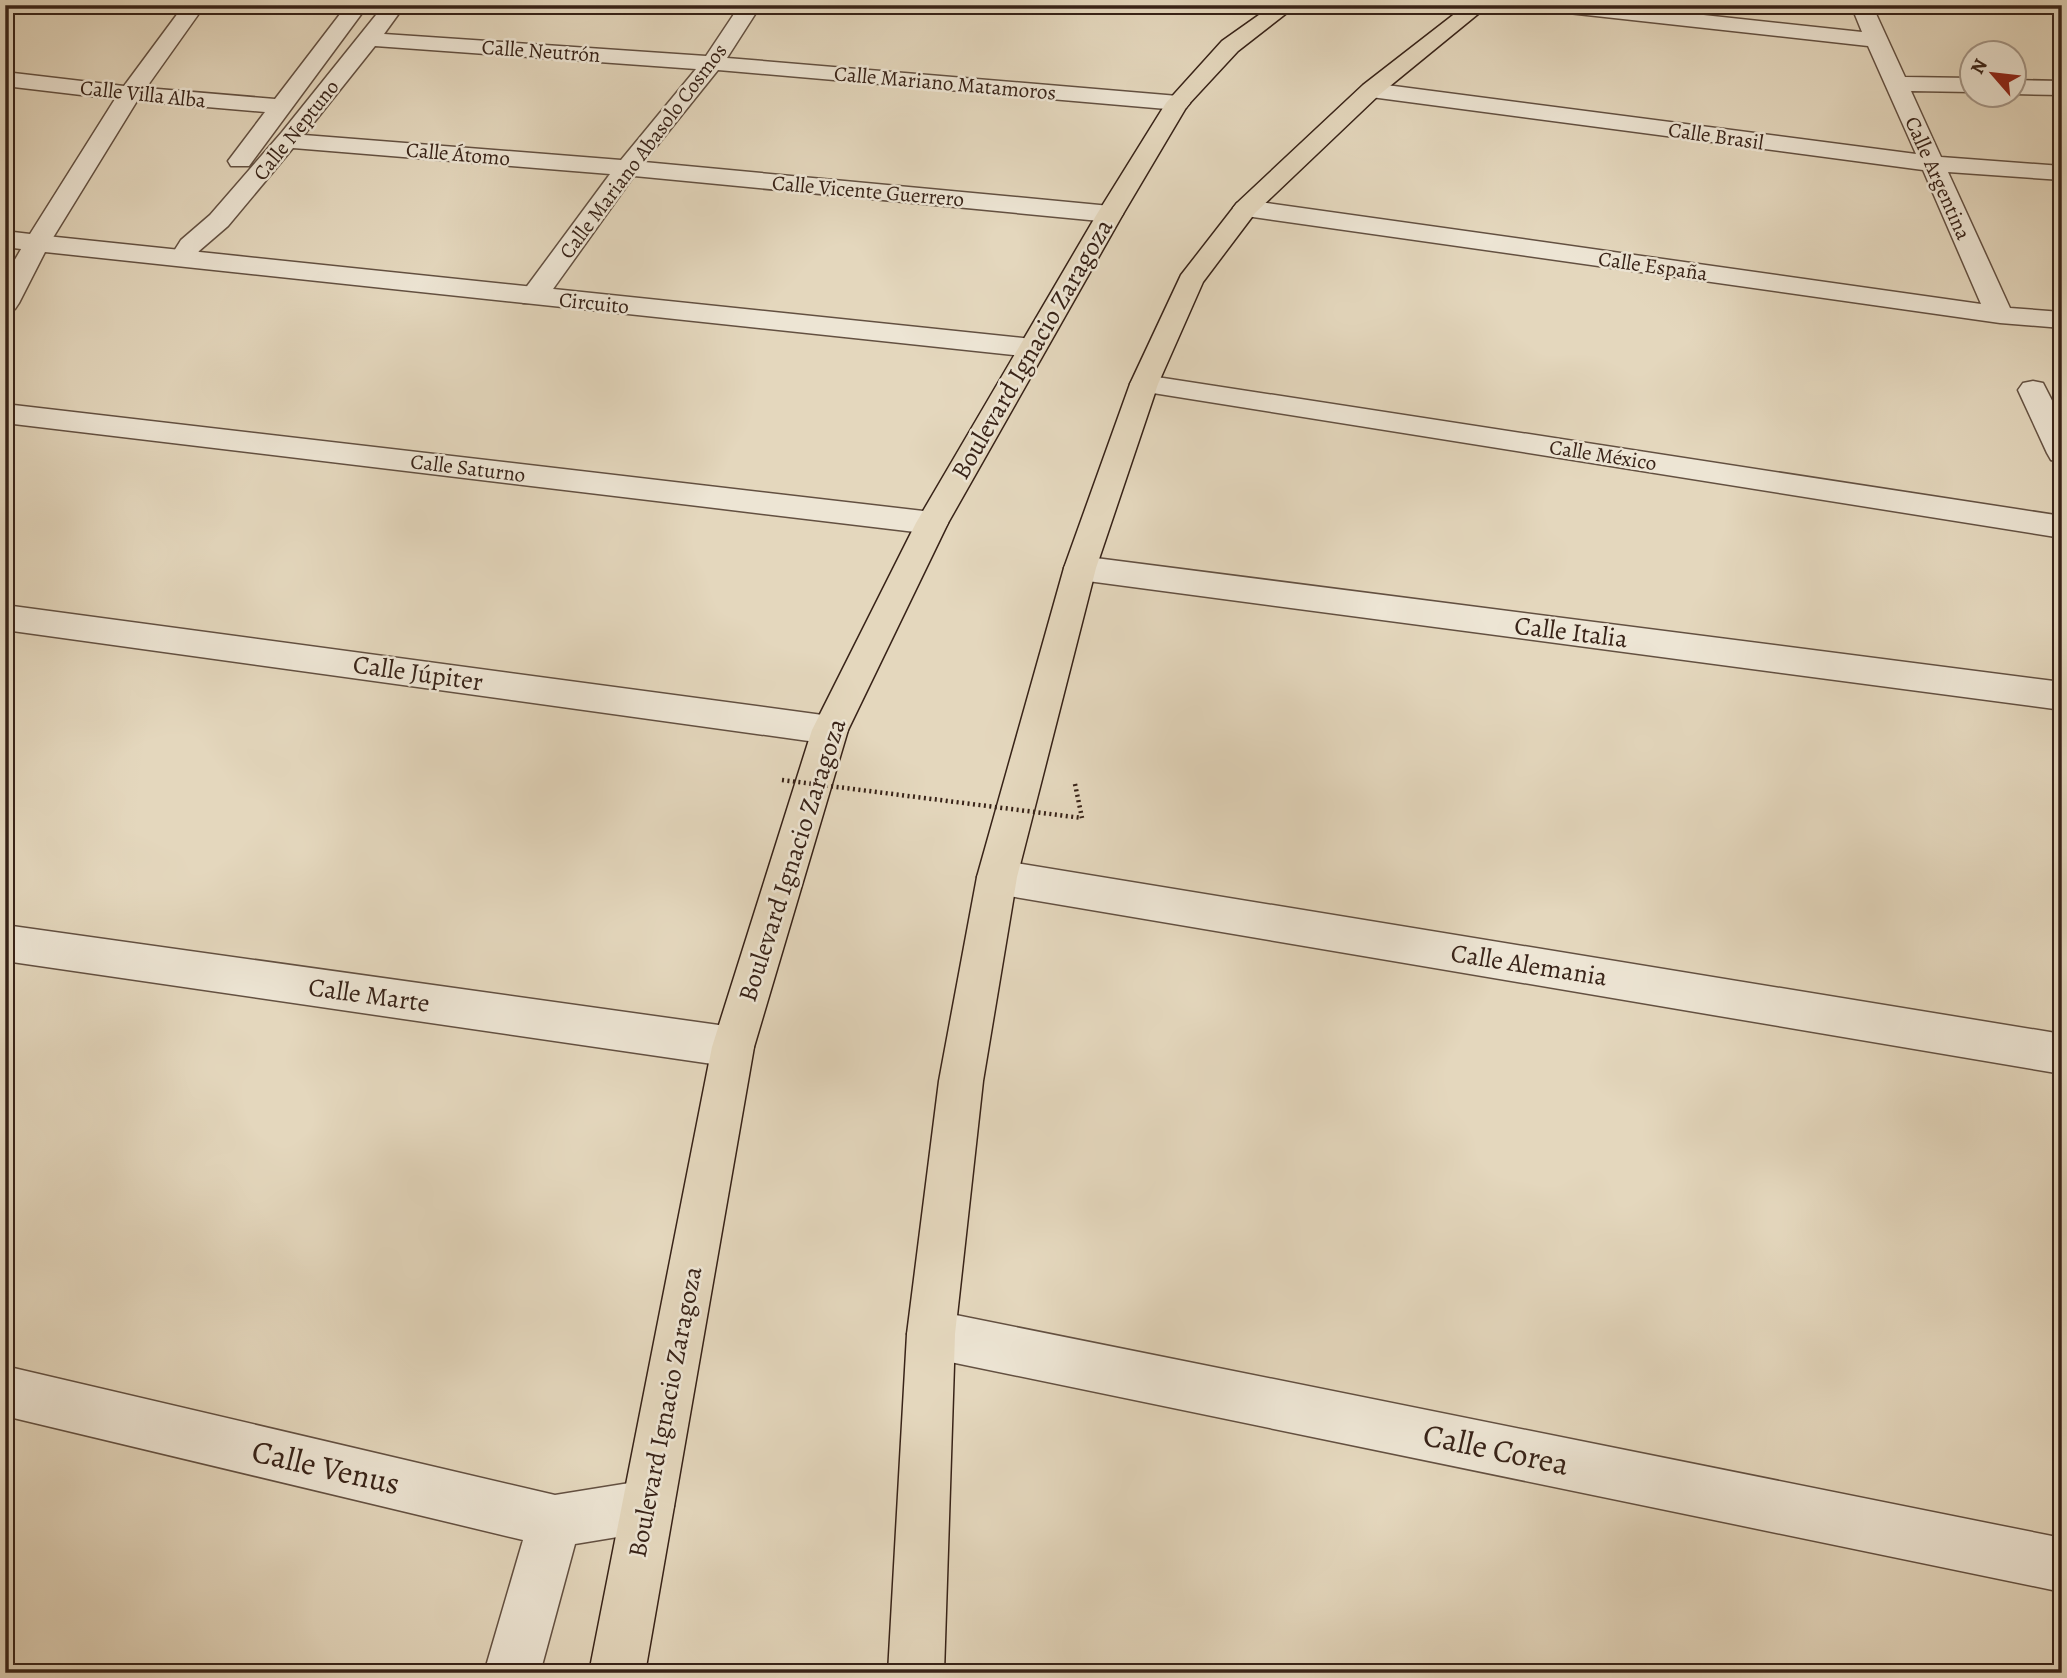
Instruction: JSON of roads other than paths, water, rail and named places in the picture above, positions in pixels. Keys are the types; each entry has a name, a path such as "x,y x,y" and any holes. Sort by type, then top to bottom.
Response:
{"main road":[{"name":"Boulevard Ignacio Zaragoza","path":"617,1673 733,1047 830,730 932,523 1110,214 1178,103 1230,46 1287,5"},
{"path":"916,1673 931,1334 961,1081 997,877 1080,568 1144,384 1191,281 1246,208 1371,90 1479,5"}],"street":[{"path":"5,303 37,243 130,94 195,5"},
{"name":"Calle Neptuno","path":"176,253 183,232 358,5"},
{"name":"Calle Neptuno","path":"176,253 213,229 289,141 395,5"},
{"name":"Calle Mariano Abasolo Cosmos","path":"533,297 627,168 712,63 751,5"},
{"path":"1550,5 1876,40"},
{"name":"Calle Argentina","path":"1861,5 2000,315"},
{"name":"Calle Neutrón","path":"369,39 712,63"},
{"name":"Calle Mariano Matamoros","path":"712,63 1178,103"},
{"name":"Calle Villa Alba","path":"5,79 130,94 281,106"},
{"path":"1895,84 1958,85"},
{"path":"2028,87 2062,88"},
{"name":"Calle Brasil","path":"1371,90 1933,164 2062,173"},
{"name":"Calle Átomo","path":"289,141 627,168"},
{"name":"Calle Vicente Guerrero","path":"627,168 1110,214"},
{"name":"Calle España","path":"1246,208 2000,315 2062,320"},
{"name":"Circuito","path":"5,239 176,253 533,297 1032,348"},
{"name":"Calle México","path":"1144,384 2062,527"},
{"path":"2033,390 2062,453"},
{"name":"Calle Saturno","path":"5,413 932,523"},
{"name":"Calle Italia","path":"1080,568 2062,695"},
{"name":"Calle Júpiter","path":"5,617 830,730"},
{"name":"Calle Alemania","path":"997,877 2062,1054"},
{"name":"Calle Marte","path":"5,943 733,1047"},
{"name":"Calle Corea","path":"931,1334 2062,1565"},
{"name":"Calle Venus","path":"5,1391 555,1521 648,1506"},
{"path":"512,1673 555,1521"}]}
